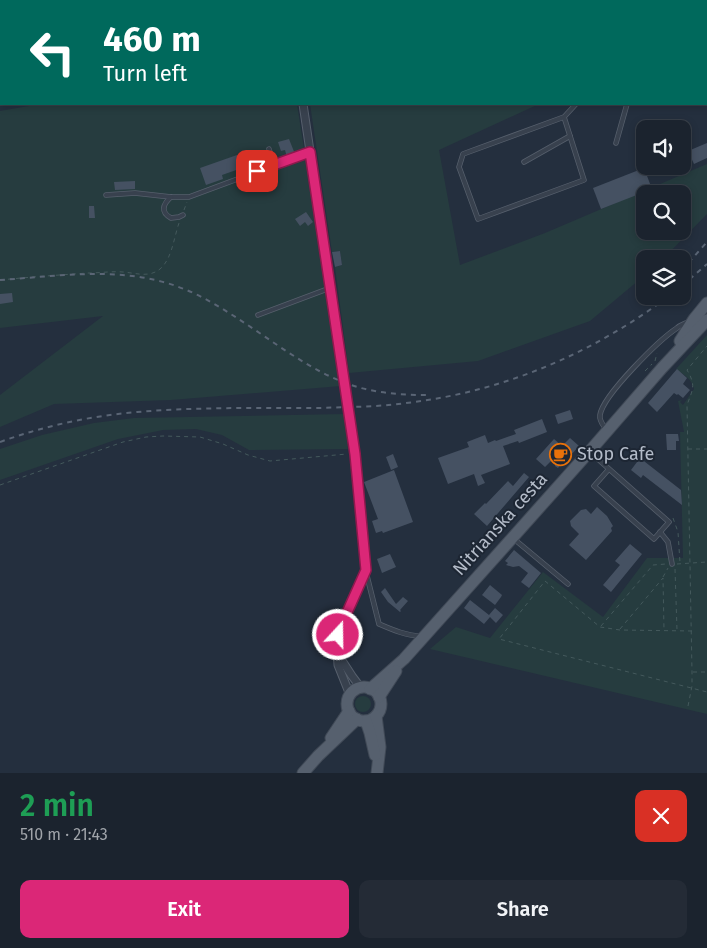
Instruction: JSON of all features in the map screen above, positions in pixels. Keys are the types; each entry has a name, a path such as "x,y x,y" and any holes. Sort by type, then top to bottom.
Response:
{"main road":[{"name":"Nitrianska cesta","path":"662,368 694,319 707,303"},
{"name":"Nitrianska cesta","path":"379,698 404,659 423,636 707,320"},
{"name":"Nitrianska cesta","path":"366,688 404,659"},
{"path":"357,717 372,719 376,716 381,703 376,693 366,688 356,690 350,695 348,703 374,749 377,772"},
{"path":"376,716 380,747 377,772"},
{"path":"303,773 357,717"}],"street":[{"path":"303,105 355,454 366,570 338,635 338,665 350,695"},
{"path":"337,651 343,663 366,688"}],"lane":[{"path":"564,117 584,180 478,219 459,167 463,154 564,117 575,105"},
{"path":"616,143 627,105"},
{"path":"524,162 570,136"},
{"path":"268,149 274,165"},
{"path":"106,195 135,192 189,196 310,152"},
{"path":"171,196 165,204 165,214 171,218 183,215"},
{"path":"258,315 330,288"},
{"path":"607,431 600,422 599,417 617,386 659,342 678,327 694,319"},
{"path":"589,452 609,469 669,522 654,539 594,486 609,469"},
{"path":"660,532 668,542 672,564"},
{"path":"512,538 568,584"},
{"path":"366,570 380,624 401,633 423,636"}],"path":[{"path":"0,280 104,272 143,275 159,270 169,257 175,233 189,196"},
{"path":"645,371 655,361 659,342"},
{"path":"688,706 692,672 692,631 686,405 692,389 692,379 687,370 707,346"},
{"path":"0,485 123,442 163,436 200,437 270,461 355,454"},
{"path":"688,449 707,449"},
{"path":"674,518 678,532 680,564"},
{"path":"677,631 675,564 707,562"},
{"path":"600,627 653,565 670,564 663,578 620,630"},
{"path":"663,578 664,630"},
{"path":"692,631 620,630 600,627 544,581 498,639 707,692"},
{"path":"692,672 707,672"}],"green space":[{"path":"34,105 297,105 341,386 171,400 54,404 0,427 0,395 103,316 0,328 0,111"},
{"path":"310,105 537,105 439,150 460,265 545,233 636,194 636,240 682,240 672,250 636,250 636,283 590,321 478,361 349,373 335,267 342,265 340,251 332,252"},
{"path":"707,164 707,214 691,230 691,185 658,185 681,175 691,175 691,171"},
{"path":"707,335 707,714 430,649 456,627 490,638 543,572 603,617 647,558 683,558 680,432 684,432 678,401 682,400 680,402 683,405 694,389 690,380 676,369"},
{"path":"345,414 348,449 249,450 222,435 196,429 163,430 118,439 0,480 0,449 42,435 94,423 134,418"},
{"path":"360,696 366,696 371,701 369,710 360,712 355,707 355,701"}],"building":[{"path":"289,139 295,154 287,157 285,150 281,151 278,142"},
{"path":"707,143 707,158 694,164 691,158 691,150"},
{"path":"237,155 242,168 222,175 223,179 206,185 200,168"},
{"path":"636,171 636,175 647,175 650,185 636,185 636,195 601,209 593,188"},
{"path":"135,181 135,189 115,190 114,182"},
{"path":"89,206 94,206 95,218 89,218"},
{"path":"306,212 313,222 308,226 305,222 300,226 295,219"},
{"path":"340,251 342,265 335,267 332,252"},
{"path":"12,293 13,302 0,304 0,294"},
{"path":"677,369 687,378 683,384 690,390 683,398 674,393 657,412 648,403"},
{"path":"570,410 573,419 558,424 555,415"},
{"path":"542,419 547,432 519,443 518,441 503,446 510,464 481,475 485,483 478,486 474,474 448,484 438,458 469,447 467,442 485,435 488,443 496,441 516,434 514,430"},
{"path":"666,434 678,434 679,441 676,441 676,450 667,450"},
{"path":"570,438 579,446 571,455 569,454 558,468 555,466 555,457 545,467 536,459 554,439 562,446"},
{"path":"393,454 398,467 391,470 386,457"},
{"path":"640,458 681,490 682,505 643,475 641,478 631,470"},
{"path":"394,470 413,522 383,533 382,531 376,533 372,521 378,519 364,482"},
{"path":"524,473 529,477 487,526 474,514 508,481 513,486"},
{"path":"597,507 607,516 613,526 611,528 612,531 586,560 569,545 579,534 571,526 570,521 581,510 586,509 591,514"},
{"path":"630,544 642,554 611,592 603,585 620,565 615,561"},
{"path":"514,550 541,573 529,588 521,582 528,573 519,566 506,565 508,563 505,561"},
{"path":"390,554 396,567 382,573 377,559"},
{"path":"490,585 502,595 495,605 482,595"},
{"path":"385,588 396,604 403,597 408,601 400,612 388,602 381,592"},
{"path":"470,600 489,615 495,608 503,615 496,623 490,617 484,624 464,608"}],"railway":[{"path":"691,260 707,242"},
{"path":"691,278 707,264"},
{"path":"0,280 93,274 139,277 162,282 184,289 211,302 306,364 336,379 360,388 378,392 426,395"},
{"path":"0,442 67,422 137,412 362,407 442,398 511,380 545,367 609,336 657,305"}],"place":[{"name":"Stop Cafe","path":"561,454"}],"route":[{"path":"257,171 310,152 355,454 366,570 338,635"}]}
